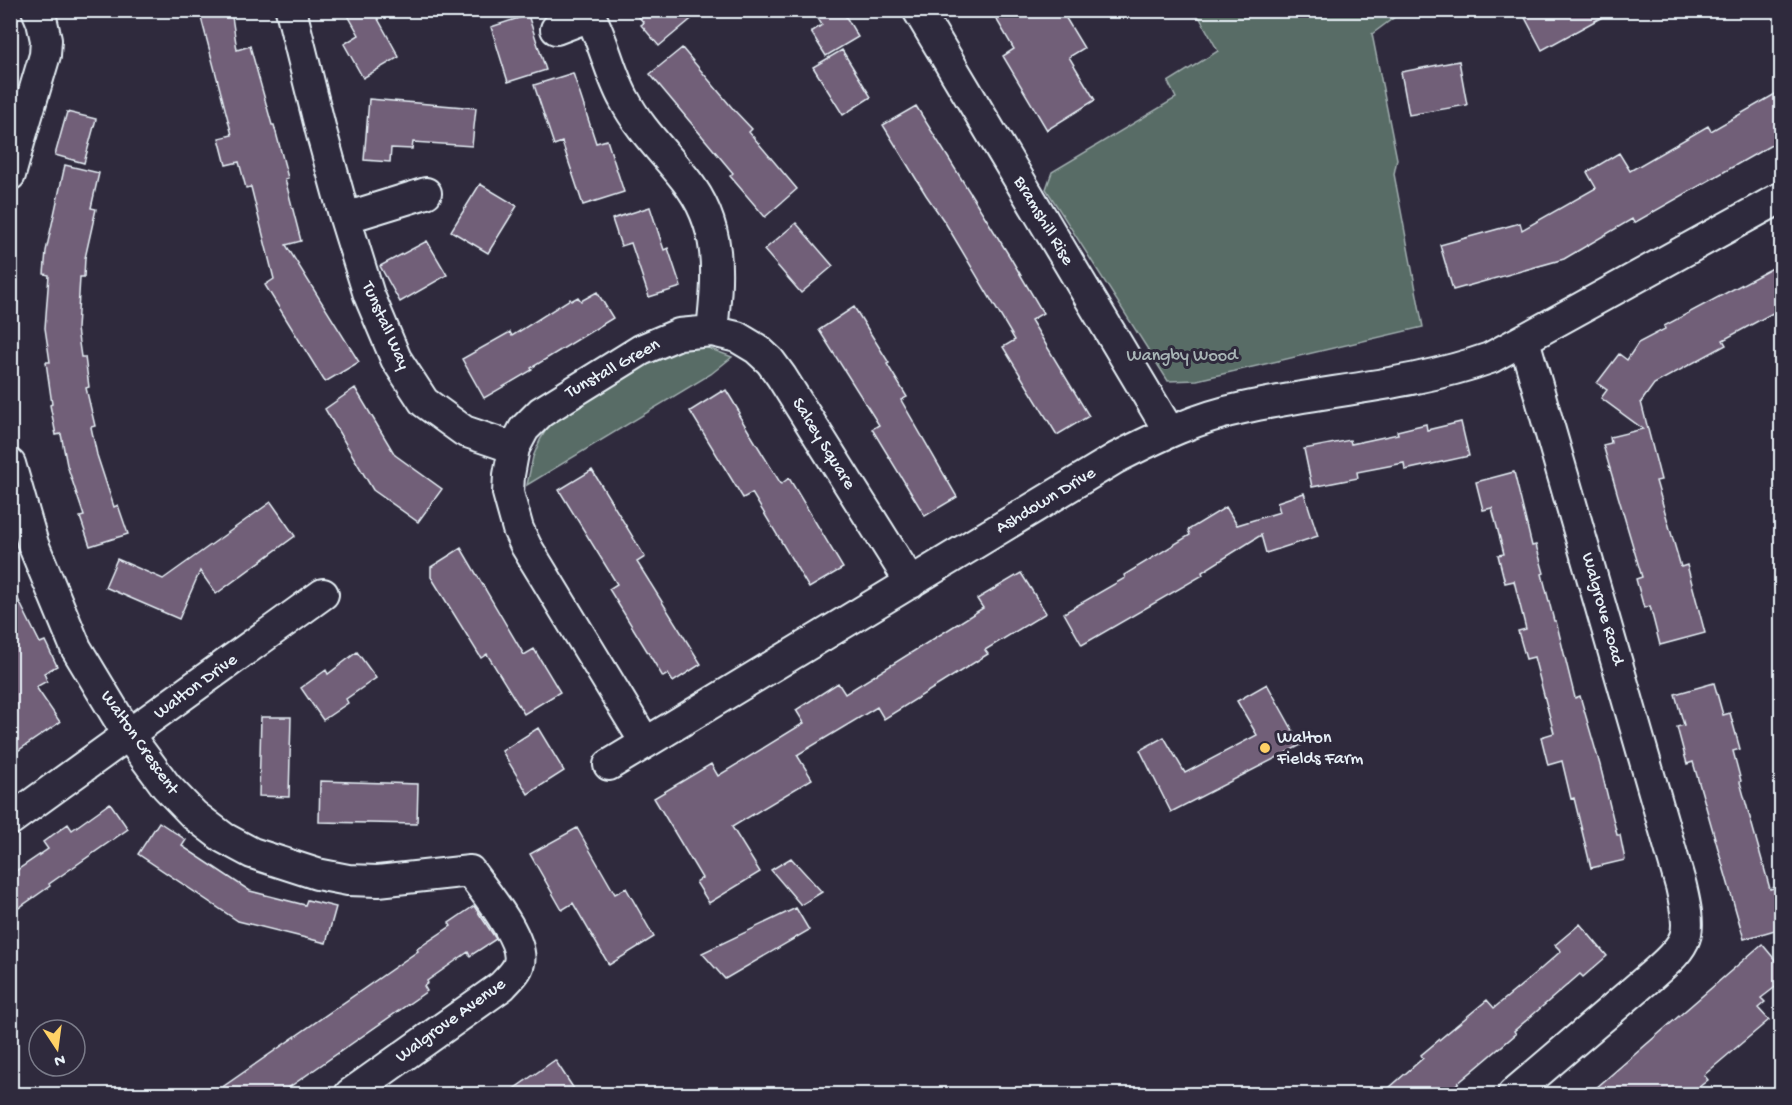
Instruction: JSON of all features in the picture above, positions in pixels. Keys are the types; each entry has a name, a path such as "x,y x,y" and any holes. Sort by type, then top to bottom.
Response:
{"street":[{"path":"10,175 45,55 46,40 37,10"},
{"name":"Tunstall Way","path":"291,10 345,218 369,295 396,359 424,402 464,431 514,448"},
{"name":"Bramshill Rise","path":"918,10 1169,431"},
{"path":"556,29 589,13 624,99 645,134 685,179 705,206 713,235 717,284 712,331"},
{"path":"345,218 426,193"},
{"path":"1524,340 1782,197"},
{"name":"Tunstall Green","path":"645,742 531,556 518,529 508,493 508,475 514,448 524,429 541,412 576,388 641,350 679,334 712,331"},
{"name":"Salcey Square","path":"712,331 737,337 757,349 770,361 911,583"},
{"name":"Ashdown Drive","path":"609,765 1116,458 1169,431 1241,408 1453,371 1490,358 1524,340"},
{"name":"Walgrove Road","path":"1513,1095 1671,957 1686,937 1686,909 1682,886 1524,340"},
{"name":"Walton Crescent","path":"10,464 33,544 76,648 129,736 166,786 194,815 224,838 252,853 317,874 348,880 378,881 470,871 508,926 518,946 519,964"},
{"name":"Walton Drive","path":"10,820 323,594"},
{"name":"Walgrove Avenue","path":"350,1095 502,986 519,964"}],"green space":[{"name":"Wangby Wood","path":"1392,10 1396,16 1372,34 1397,159 1394,174 1423,327 1197,380 1168,381 1046,189 1052,172 1176,98 1168,82 1218,51 1196,11"},
{"path":"703,346 732,357 711,374 527,485 533,457 550,423 575,405 673,349"}],"building":[{"path":"199,10 231,10 237,50 250,46 288,178 285,179 301,241 286,245 359,362 325,382 265,285 274,279 251,187 246,188 239,162 226,165 219,138 232,135"},
{"path":"345,10 373,10 399,57 363,78 344,44 359,35"},
{"path":"633,10 702,10 659,46 641,25 644,23"},
{"path":"813,10 842,10 858,37 826,56 811,32 822,25"},
{"path":"991,10 1061,10 1084,48 1069,57 1095,100 1047,130 1003,56 1014,49"},
{"path":"1521,10 1615,10 1542,50"},
{"path":"528,15 546,70 508,82 491,27"},
{"path":"682,48 752,129 749,132 797,189 765,217 730,176 733,173 650,74"},
{"path":"842,50 871,97 843,115 813,67"},
{"path":"1459,61 1467,105 1409,115 1401,72"},
{"path":"573,73 596,143 607,140 624,192 583,205 562,142 554,145 534,85"},
{"path":"1782,90 1782,139 1634,223 1632,219 1564,259 1453,290 1440,245 1520,223 1522,230 1596,188 1587,172 1619,153 1630,171 1708,126 1711,131"},
{"path":"369,99 476,108 472,146 413,142 412,149 391,148 390,162 364,160"},
{"path":"916,106 1043,313 1031,320 1089,416 1057,435 1003,347 1015,340 946,224 883,125"},
{"path":"67,112 96,119 84,163 55,155"},
{"path":"65,165 99,173 91,208 96,209 85,258 84,277 80,277 77,329 81,357 85,357 89,387 86,388 95,426 91,427 97,455 114,507 118,505 128,534 90,546 80,517 84,516 67,465 61,434 56,435 50,405 52,404 46,362 50,362 45,328 49,275 44,274 46,251"},
{"path":"480,184 517,206 488,253 451,231"},
{"path":"650,207 664,250 668,248 681,287 649,297 631,243 621,246 612,219"},
{"path":"796,223 833,266 801,293 764,250"},
{"path":"427,241 447,275 400,302 380,266"},
{"path":"1782,263 1782,308 1723,340 1726,345 1654,384 1641,402 1661,480 1656,481 1681,567 1687,565 1705,633 1660,645 1650,606 1644,608 1636,579 1642,577 1603,445 1611,443 1610,437 1643,429 1601,398 1607,390 1597,383 1619,354 1627,360 1638,343 1665,329 1664,326"},
{"path":"597,292 613,318 484,398 462,359 510,332 512,336 570,299 571,301 578,297 581,301"},
{"path":"854,307 889,363 887,364 907,397 901,400 957,497 925,516 872,429 879,425 819,330"},
{"path":"355,388 395,455 442,489 418,522 373,490 325,409"},
{"path":"726,390 781,484 789,478 843,568 809,588 752,493 743,498 690,411"},
{"path":"1461,422 1469,456 1405,470 1404,463 1357,472 1358,478 1312,487 1304,449 1350,440 1351,444 1398,434 1397,431 1426,424 1427,430"},
{"path":"592,470 645,557 637,562 701,664 673,682 668,674 663,677 609,589 617,584 559,490"},
{"path":"1514,472 1532,546 1536,545 1544,573 1542,574 1575,698 1580,696 1625,860 1591,868 1574,798 1571,799 1562,761 1548,765 1541,737 1554,733 1534,657 1526,659 1518,631 1526,629 1514,581 1505,583 1498,555 1504,554 1492,508 1483,510 1476,482"},
{"path":"1304,493 1318,536 1266,553 1261,535 1202,572 1203,575 1082,645 1064,613 1125,578 1124,575 1190,535 1188,530 1226,507 1237,525 1280,512 1277,502"},
{"path":"271,502 295,536 216,594 200,571 179,619 105,587 117,559 163,579"},
{"path":"461,548 524,655 534,649 560,692 524,714 487,654 481,658 431,577 431,567"},
{"path":"1021,573 1046,613 985,650 988,654 884,719 877,707 797,755 812,779 732,827 760,872 709,903 696,882 702,878 654,798 711,764 718,776 804,723 796,710 838,683 845,694 983,608 977,599"},
{"path":"10,583 40,643 45,641 57,666 44,673 47,681 36,687 60,722 10,756"},
{"path":"357,652 376,678 346,699 348,703 323,720 301,688 326,670 328,674"},
{"path":"1714,683 1723,715 1730,713 1740,749 1733,751 1770,889 1778,887 1782,902 1782,928 1744,939 1693,762 1687,764 1677,727 1684,725 1675,694"},
{"name":"Walton Fields Farm","path":"1267,684 1301,745 1171,812 1140,750 1164,737 1185,773 1257,735 1237,701"},
{"path":"261,717 291,717 289,797 259,796"},
{"path":"538,728 564,771 528,794 502,751"},
{"path":"320,781 418,784 417,824 319,822"},
{"path":"110,803 128,829 10,914 10,875 48,849 43,842 68,824 72,830"},
{"path":"159,822 186,840 182,846 250,891 305,905 307,900 336,907 326,943 238,921 138,854"},
{"path":"577,828 615,894 626,888 654,937 609,965 573,903 562,910 530,854"},
{"path":"791,858 822,892 801,905 771,870"},
{"path":"474,906 496,939 470,956 468,952 427,981 428,983 424,986 427,991 278,1095 211,1095 418,951 417,949 451,926 449,923"},
{"path":"796,908 809,930 725,979 702,953"},
{"path":"1580,924 1607,956 1583,977 1580,974 1514,1031 1516,1034 1444,1095 1381,1095 1423,1058 1421,1055 1487,1000 1494,1008 1534,975 1561,951 1555,945"},
{"path":"1762,944 1782,968 1782,982 1761,998 1765,1002 1758,1008 1769,1020 1704,1075 1708,1080 1689,1095 1588,1095"},
{"path":"555,1060 578,1095 505,1095"}],"place":[{"name":"Walton Fields Farm","path":"1265,748"}]}
